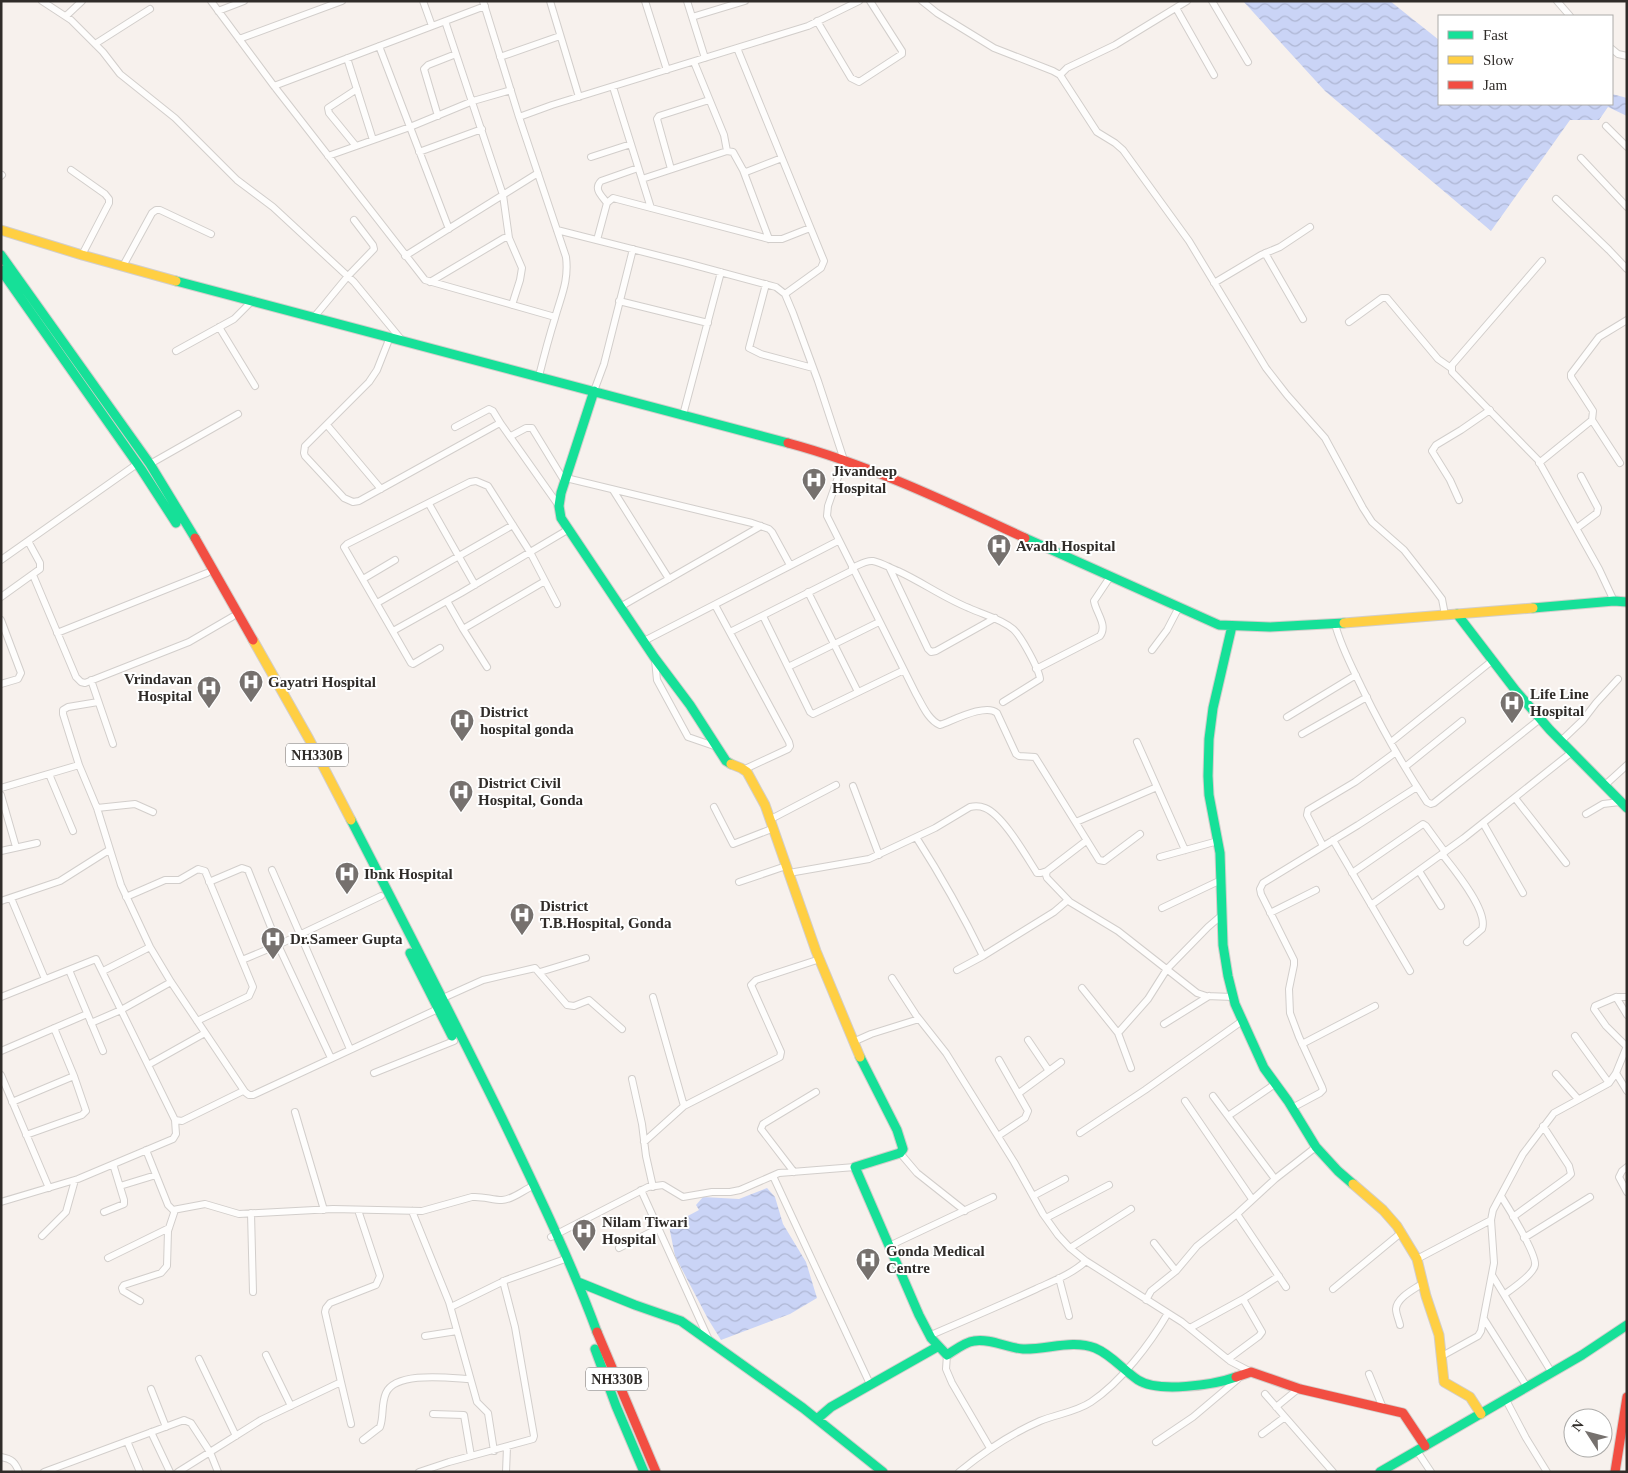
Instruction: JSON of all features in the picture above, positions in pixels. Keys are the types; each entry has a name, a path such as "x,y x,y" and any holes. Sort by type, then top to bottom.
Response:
{"main road":[{"path":"1,230 82,255 822,452 885,475 1203,619 1219,624 1270,627 1334,624 1614,601 1627,602"},
{"path":"1,234 11,232"},
{"name":"NH330B","path":"1,255 150,464 209,560 309,739 443,998 555,1236 616,1406 644,1472"},
{"name":"NH330B","path":"1,270 137,464 207,573 309,751 454,1041 555,1236"},
{"path":"594,391 565,480 559,506 561,518 620,608 690,705 717,747 730,765 741,766 745,769 762,797 852,1042 891,1115 902,1142 903,1149 900,1153 855,1167 879,1227 937,1348 947,1355 971,1341 979,1340 1022,1349 1080,1344 1101,1351 1144,1383 1157,1386 1182,1386 1223,1382 1254,1373 1298,1389 1403,1413 1421,1448"},
{"path":"1457,614 1540,719 1624,805"},
{"path":"1232,626 1213,708 1209,739 1208,786 1218,841 1224,945 1233,997 1264,1068 1316,1147 1338,1171 1383,1210 1402,1232 1417,1259 1439,1335 1444,1382 1470,1396 1481,1414"},
{"name":"NH330B","path":"565,1260 578,1282 656,1472"},
{"path":"578,1282 681,1322 817,1419 882,1472"},
{"path":"1380,1472 1395,1468 1421,1448 1552,1373 1627,1325"},
{"path":"817,1419 831,1407 937,1348"},
{"path":"1615,1472 1627,1397"}],"street":[{"path":"42,1 66,16 95,44 120,74 175,118 237,180 273,207 348,276 401,340"},
{"path":"66,16 82,1"},
{"path":"211,1 420,275 430,282 555,317"},
{"path":"218,11 244,1"},
{"path":"239,39 342,1"},
{"path":"423,1 432,26"},
{"path":"550,1 579,97"},
{"path":"645,1 667,70"},
{"path":"687,1 705,58"},
{"path":"692,17 745,1"},
{"path":"519,118 817,21 845,4 859,1"},
{"path":"817,21 852,78 859,82 902,54 902,51 870,1"},
{"path":"922,1 937,13 994,48 1060,75 1096,132 1124,150 1189,242 1266,368 1325,438 1372,522 1404,550 1427,579 1442,600 1445,615"},
{"path":"1212,1 1248,62"},
{"path":"1557,1 1569,15"},
{"path":"1060,75 1067,68 1115,45 1185,2"},
{"path":"274,86 445,21 484,4 519,118 566,257 568,271 566,283 539,376"},
{"path":"1176,8 1214,75"},
{"path":"95,44 150,9"},
{"path":"445,21 503,195 509,238 522,268 512,305"},
{"path":"500,57 560,36"},
{"path":"379,46 449,229"},
{"path":"737,48 824,261 823,265 785,294"},
{"path":"1613,50 1618,54 1627,56"},
{"path":"438,116 424,69 428,65 456,54"},
{"path":"347,58 373,140"},
{"path":"694,62 724,135 727,151"},
{"path":"613,87 651,208"},
{"path":"356,146 329,112 328,108 357,89"},
{"path":"328,156 410,127 473,101 511,90"},
{"path":"671,169 657,119 659,116 709,100"},
{"path":"1606,126 1627,147"},
{"path":"419,152 482,129"},
{"path":"592,157 631,144"},
{"path":"642,179 727,151 733,152 743,170 769,239"},
{"path":"743,170 750,171 782,158"},
{"path":"1581,158 1627,207"},
{"path":"607,203 600,194 597,187 598,184 601,181 638,168"},
{"path":"71,170 105,194 109,199 82,255"},
{"path":"405,256 538,173"},
{"path":"597,240 607,203 613,198 769,239 782,239 810,228"},
{"path":"1556,199 1627,269"},
{"path":"123,266 152,213 156,210 160,210 211,234"},
{"path":"315,316 348,276 374,249 354,220"},
{"path":"1214,283 1265,253 1280,247 1310,227"},
{"path":"557,230 766,284 776,287 785,294 814,368 844,460 827,511 830,523 916,694 929,715 937,724 940,724 984,709 994,710 1016,754 1019,756 1035,757 1099,860 1104,861 1140,834"},
{"path":"430,282 504,238 509,238"},
{"path":"594,391 604,364 632,249"},
{"path":"1265,253 1303,319"},
{"path":"1451,368 1542,262"},
{"path":"683,415 721,272"},
{"path":"766,284 750,348 761,354 814,368"},
{"path":"1349,322 1382,298 1386,298 1438,359 1451,368 1452,372 1533,454 1604,578 1614,601"},
{"path":"176,351 239,316 253,300"},
{"path":"619,301 708,323"},
{"path":"1620,463 1592,420 1593,411 1571,377 1571,374 1599,338 1627,320"},
{"path":"219,327 255,386"},
{"path":"390,337 377,370 369,382 305,446 305,456 348,501 359,500 498,424 502,424"},
{"path":"455,426 489,409 494,411 559,506"},
{"path":"1459,500 1450,480 1432,451 1436,445 1490,410"},
{"path":"150,464 238,414"},
{"path":"1539,463 1592,420"},
{"path":"327,425 381,489"},
{"path":"511,436 526,428 532,428 565,480 760,526 772,532 790,565"},
{"path":"1,560 137,464"},
{"path":"1576,528 1596,513 1598,508 1581,476"},
{"path":"440,648 413,664 410,663 344,547 470,482 482,483 488,486 530,552 557,604"},
{"path":"612,490 668,579"},
{"path":"429,504 475,585"},
{"path":"377,603 513,525"},
{"path":"620,608 760,526"},
{"path":"393,631 569,529"},
{"path":"1,597 33,576 41,566 28,541"},
{"path":"644,641 838,541"},
{"path":"363,579 395,560"},
{"path":"730,632 866,561 872,561 915,579 968,608 995,618 1017,633 1040,677 1038,681 1003,702"},
{"path":"889,567 928,649 932,652 995,618"},
{"path":"57,633 207,573"},
{"path":"33,576 76,678 81,682 91,680 193,640 232,617"},
{"path":"1036,669 1100,636 1103,632 1103,627 1094,602 1110,576"},
{"path":"464,629 545,581"},
{"path":"808,592 858,692"},
{"path":"446,601 487,667"},
{"path":"715,605 790,742 788,749 745,769"},
{"path":"1152,650 1167,630 1179,607"},
{"path":"763,616 810,712 813,714 904,670"},
{"path":"1,620 21,673 18,679 1,684"},
{"path":"788,667 879,622"},
{"path":"1334,624 1342,647 1390,742 1417,787 1427,802 1431,804 1540,719"},
{"path":"656,659 657,680 688,737 717,747"},
{"path":"1390,742 1493,660"},
{"path":"1287,717 1356,675"},
{"path":"1560,741 1583,720 1618,679"},
{"path":"91,680 113,744"},
{"path":"1302,734 1367,697"},
{"path":"98,702 68,707 63,710 63,714 79,766 97,808 126,897 150,947 171,982 243,1090 249,1095 253,1094 438,1009"},
{"path":"1405,767 1462,721"},
{"path":"1136,742 1185,850"},
{"path":"1323,846 1307,815 1308,810 1355,782 1396,752"},
{"path":"1371,905 1483,823 1572,752"},
{"path":"1604,786 1627,765"},
{"path":"2,785 79,766"},
{"path":"49,774 73,830"},
{"path":"771,819 836,784"},
{"path":"853,786 879,855"},
{"path":"1076,822 1157,786"},
{"path":"1292,1108 1323,1090 1290,1013 1289,990 1294,960 1261,894 1260,888 1262,883 1417,787"},
{"path":"1,795 16,848"},
{"path":"1515,798 1566,863"},
{"path":"97,808 135,804 153,812"},
{"path":"1586,814 1603,804 1624,805"},
{"path":"739,882 788,869 859,862 879,855 941,825 970,806 984,807 1001,819 1037,872 1041,874 1086,841"},
{"path":"714,807 733,844 774,828"},
{"path":"1483,823 1523,893"},
{"path":"1352,873 1423,824 1474,897 1483,922 1482,929 1467,942"},
{"path":"916,837 948,887 983,956"},
{"path":"1333,840 1410,972"},
{"path":"1160,857 1218,841"},
{"path":"1,851 37,842"},
{"path":"1,901 60,881 110,850"},
{"path":"209,882 242,868 248,870 278,945 330,1058"},
{"path":"126,897 164,880 179,880 198,869 205,871 254,987 252,994 197,1021"},
{"path":"272,870 350,1049"},
{"path":"1047,870 1047,878 1068,900 1118,930 1197,992 1209,996 1233,997"},
{"path":"1419,871 1441,906"},
{"path":"1162,908 1221,880"},
{"path":"1270,913 1316,890"},
{"path":"242,960 300,935 381,896"},
{"path":"11,898 45,979"},
{"path":"957,970 1054,912 1068,900"},
{"path":"1118,1033 1148,999 1167,970 1222,915"},
{"path":"103,971 150,947"},
{"path":"540,972 586,958"},
{"path":"1,997 96,959 174,1120 176,1137 75,1180 2,1200"},
{"path":"644,1142 684,1106 780,1058 781,1052 751,985 756,980 820,959"},
{"path":"443,998 483,980 535,968 567,1005 574,1006 589,1000 622,1029"},
{"path":"68,970 103,1051"},
{"path":"892,978 919,1019 946,1053 1058,1235 1086,1261 1190,1328 1228,1359 1254,1373"},
{"path":"91,1023 121,1010 171,982"},
{"path":"1082,988 1118,1033 1131,1068"},
{"path":"1164,1024 1209,996"},
{"path":"653,997 684,1106"},
{"path":"1616,997 1627,1015"},
{"path":"1442,1356 1478,1336 1481,1331 1495,1253 1491,1220 1494,1210 1523,1154 1554,1113 1609,1083 1616,1074 1627,1046 1606,1026 1594,1009 1595,1006 1616,997 1627,997"},
{"path":"1302,1044 1375,1006"},
{"path":"1,1051 87,1014"},
{"path":"852,1042 919,1019"},
{"path":"1080,1133 1145,1090 1242,1021"},
{"path":"26,1135 85,1114 86,1108 54,1028"},
{"path":"148,1065 205,1033"},
{"path":"1575,1036 1609,1083"},
{"path":"1028,1040 1049,1071"},
{"path":"374,1073 454,1041"},
{"path":"998,1136 1028,1114 1028,1107 999,1060"},
{"path":"1019,1093 1061,1062"},
{"path":"1556,1074 1578,1099"},
{"path":"1616,1074 1627,1091"},
{"path":"1,1076 49,1188"},
{"path":"12,1102 74,1076"},
{"path":"632,1078 653,1186"},
{"path":"1228,1116 1275,1084"},
{"path":"174,1120 182,1120 243,1090"},
{"path":"794,1172 761,1129 764,1124 816,1092"},
{"path":"1213,1096 1275,1179"},
{"path":"1185,1101 1252,1199"},
{"path":"295,1112 324,1210"},
{"path":"1513,1216 1571,1174 1570,1166 1543,1126"},
{"path":"1146,1300 1151,1291 1176,1271 1197,1246 1237,1214 1275,1179 1316,1147"},
{"path":"146,1150 168,1205 175,1210 205,1204 234,1213 324,1210 412,1211 433,1209 479,1196 502,1200 508,1199 529,1188"},
{"path":"900,1153 918,1173 965,1211"},
{"path":"104,1212 124,1204 113,1164"},
{"path":"555,1236 641,1190 653,1186 663,1185 683,1197 740,1190 779,1173 855,1167"},
{"path":"1627,1167 1619,1177 1627,1192"},
{"path":"120,1186 156,1175"},
{"path":"773,1176 870,1384"},
{"path":"1033,1196 1065,1179"},
{"path":"42,1236 66,1212 75,1180"},
{"path":"1046,1218 1109,1185"},
{"path":"641,1190 709,1341"},
{"path":"1501,1196 1533,1253 1536,1265 1533,1271 1505,1294"},
{"path":"1524,1238 1590,1197"},
{"path":"889,1246 993,1198"},
{"path":"1070,1248 1130,1209"},
{"path":"140,1301 123,1291 122,1288 124,1285 165,1270 169,1228 175,1210"},
{"path":"351,1424 325,1312 330,1303 376,1285 379,1281 380,1276 358,1210"},
{"path":"412,1211 451,1307 477,1402 488,1413 494,1451"},
{"path":"251,1213 253,1292"},
{"path":"1237,1214 1286,1287"},
{"path":"1417,1259 1491,1220"},
{"path":"108,1258 169,1228"},
{"path":"619,1248 659,1228"},
{"path":"1333,1288 1402,1232"},
{"path":"1154,1242 1176,1271"},
{"path":"451,1307 503,1281 565,1260"},
{"path":"931,1335 1059,1278 1086,1261"},
{"path":"1492,1275 1552,1373"},
{"path":"1190,1328 1243,1299 1279,1276"},
{"path":"1059,1278 1069,1316"},
{"path":"419,1472 471,1456 531,1441 534,1436 515,1327 503,1281"},
{"path":"1400,1325 1396,1309 1398,1304 1401,1299 1423,1283"},
{"path":"1228,1359 1262,1332 1243,1299"},
{"path":"960,1472 1014,1432 1090,1403 1126,1370 1156,1332 1168,1313"},
{"path":"1484,1319 1528,1387"},
{"path":"425,1336 457,1331"},
{"path":"266,1355 291,1406"},
{"path":"947,1355 946,1369 952,1383 990,1448"},
{"path":"199,1359 236,1436"},
{"path":"1368,1374 1383,1408"},
{"path":"1156,1442 1193,1417 1241,1376"},
{"path":"363,1440 380,1427 386,1392 395,1383 411,1378 470,1378"},
{"path":"178,1472 261,1420 341,1382"},
{"path":"151,1389 166,1427"},
{"path":"1276,1406 1298,1389"},
{"path":"1265,1394 1333,1472"},
{"path":"1506,1400 1546,1472"},
{"path":"433,1414 464,1415 471,1456"},
{"path":"1262,1434 1285,1416"},
{"path":"44,1472 184,1420 189,1421 210,1452 218,1472"},
{"path":"151,1432 170,1472"},
{"path":"127,1441 140,1472"},
{"path":"506,1472 507,1447"},
{"path":"1421,1448 1431,1472"},
{"path":"1,1457 12,1460 19,1472"},
{"path":"444,1464 444,1472"}],"water":[{"path":"1243,1 1390,1 1438,39 1438,105 1613,105 1613,94 1627,98 1627,116 1608,107 1599,120 1570,120 1491,231 1325,91"},
{"path":"767,1188 775,1197 783,1224 806,1262 817,1298 790,1314 721,1340 675,1256 669,1226 699,1210 696,1205 703,1197 739,1199"}],"traffic: fast":[{"path":"1,255 150,464 195,538"},
{"path":"1,270 141,469 176,523"},
{"path":"176,281 788,443"},
{"path":"594,391 561,493 559,506 561,518 654,657 690,705 726,761 731,764"},
{"path":"1025,538 1219,625 1270,627 1344,623"},
{"path":"1533,608 1614,601 1627,602"},
{"path":"1457,614 1516,691 1550,730 1627,808"},
{"path":"1232,626 1213,708 1209,739 1208,776 1209,795 1220,853 1223,945 1228,976 1235,1004 1264,1068 1288,1101 1316,1147 1353,1184"},
{"path":"351,820 502,1118 564,1251 597,1332"},
{"path":"410,953 452,1036"},
{"path":"860,1057 897,1130 903,1149 900,1153 855,1167 919,1315 931,1338 947,1355 960,1346 980,1340 1023,1349 1077,1345 1101,1351 1138,1380 1147,1384 1172,1387 1201,1385 1236,1377"},
{"path":"578,1282 681,1321 803,1408 883,1472"},
{"path":"1380,1472 1582,1355 1627,1325"},
{"path":"817,1419 831,1407 937,1347"},
{"path":"595,1349 616,1406 644,1472"}],"traffic: slow":[{"path":"1,230 176,281"},
{"path":"1344,623 1533,608"},
{"path":"253,640 309,739 351,820"},
{"path":"731,764 747,772 765,805 816,951 860,1057"},
{"path":"1353,1184 1383,1210 1397,1226 1417,1259 1426,1296 1439,1335 1444,1382 1470,1397 1481,1414"}],"traffic: jam":[{"path":"788,443 878,473 1025,538"},
{"path":"195,538 253,640"},
{"path":"597,1332 656,1472"},
{"path":"1236,1377 1251,1372 1300,1389 1403,1413 1425,1446"},
{"path":"1615,1472 1627,1397"}],"place":[{"name":"Jivandeep Hospital","path":"814,501"},
{"name":"Avadh Hospital","path":"999,567"},
{"name":"Gayatri Hospital","path":"251,703"},
{"name":"Vrindavan Hospital","path":"209,709"},
{"name":"Life Line Hospital","path":"1512,724"},
{"name":"District hospital gonda","path":"462,742"},
{"name":"District Civil Hospital, Gonda","path":"461,813"},
{"name":"Ibnk Hospital","path":"347,895"},
{"name":"District T.B.Hospital, Gonda","path":"522,936"},
{"name":"Dr.Sameer Gupta","path":"273,960"},
{"name":"Nilam Tiwari Hospital","path":"584,1252"},
{"name":"Gonda Medical Centre","path":"868,1281"}]}
